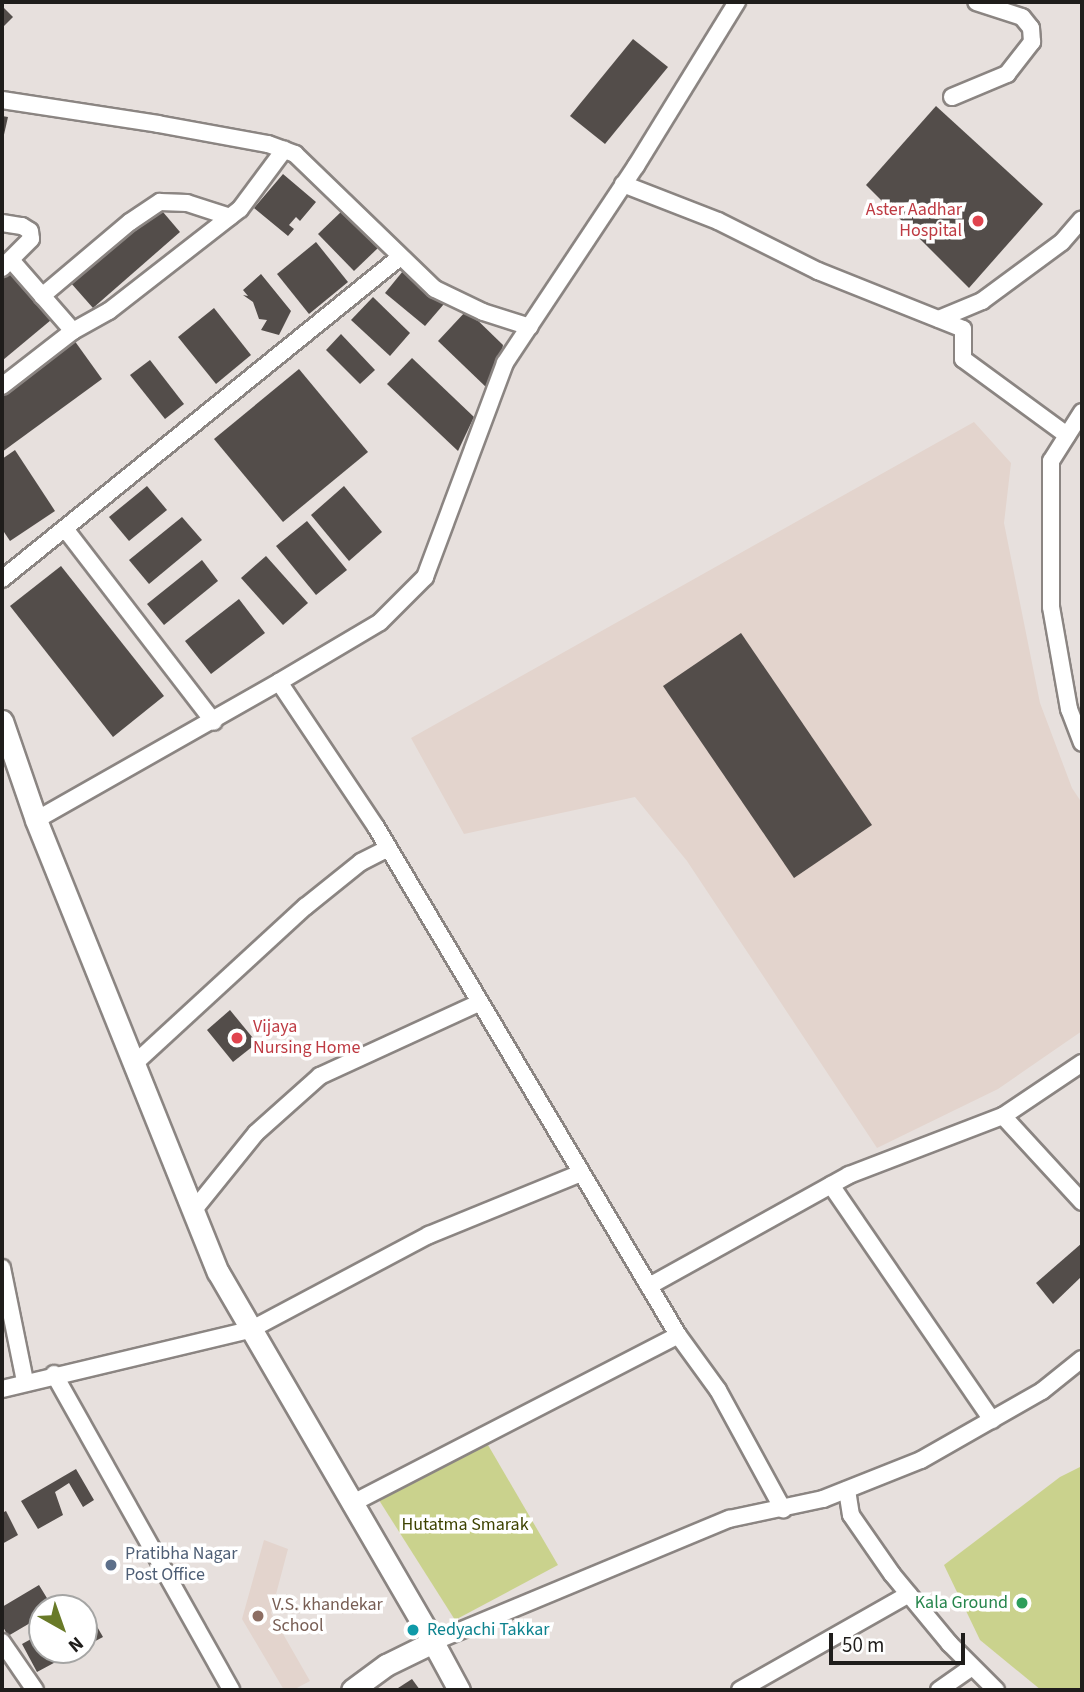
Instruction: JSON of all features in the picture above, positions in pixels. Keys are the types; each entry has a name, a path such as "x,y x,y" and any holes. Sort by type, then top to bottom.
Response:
{"street":[{"path":"36,820 214,722 380,622 425,577 505,363 623,184 737,2"},
{"path":"953,97 1007,74 1032,43 1031,28 1022,17 976,2"},
{"path":"2,100 158,124 284,150 313,168 435,289 458,302 530,327"},
{"path":"2,386 74,331 109,311 230,217 284,150"},
{"path":"623,184 962,329 963,359 1068,435"},
{"path":"42,296 130,222 160,202 187,203 230,217"},
{"path":"939,319 982,302 1062,242 1082,219"},
{"path":"2,223 30,231 31,239 6,264 42,296 74,331"},
{"path":"2,579 66,530 400,257"},
{"path":"1082,412 1051,461 1051,607 1069,709 1082,743"},
{"path":"66,530 214,722"},
{"path":"279,682 387,849 678,1335 718,1390 783,1509"},
{"path":"2,721 36,820 193,1211 250,1330 459,1690"},
{"path":"133,1065 305,907 361,862 387,849"},
{"path":"193,1211 256,1133 320,1076 479,1003"},
{"path":"649,1286 831,1185 1003,1116 1082,1063"},
{"path":"1003,1116 1082,1202"},
{"path":"2,1390 25,1381 250,1330 429,1235 581,1173"},
{"path":"831,1185 992,1420"},
{"path":"2,1268 25,1381"},
{"path":"351,1504 678,1335"},
{"path":"352,1690 386,1665 433,1642 729,1519 783,1509 847,1490 920,1460 1042,1391 1082,1359"},
{"path":"54,1374 231,1690"},
{"path":"847,1490 851,1515 909,1594 972,1667 996,1690"},
{"path":"740,1690 909,1594"},
{"path":"2,1642 35,1690"},
{"path":"939,1690 972,1667"}],"shaded area":[{"path":"974,422 1011,463 1004,523 1040,703 1072,788 1082,803 1082,1031 998,1089 877,1148 687,861 635,797 464,834 411,738"},
{"name":"V.S. khandekar School","path":"264,1540 288,1549 271,1613 310,1681 293,1690 284,1690 242,1619"}],"green space":[{"name":"Hutatma Smarak","path":"488,1445 558,1565 455,1620 377,1497"},
{"name":"Kala Ground","path":"1082,1466 1082,1690 1041,1690 980,1640 944,1565 1060,1477"}],"building":[{"path":"2,6 13,17 2,28"},
{"path":"633,39 668,67 605,144 570,116"},
{"path":"936,106 1043,204 969,288 866,185"},
{"path":"2,116 8,117 3,139 2,138"},
{"path":"283,174 316,202 300,221 296,217 289,225 294,229 288,236 254,208"},
{"path":"157,205 180,232 93,308 70,282"},
{"path":"343,210 379,247 354,271 318,234"},
{"path":"316,242 348,282 309,314 277,274"},
{"path":"403,271 444,304 425,326 385,293"},
{"path":"12,272 51,320 3,360 2,280"},
{"path":"261,274 291,311 279,335 261,330 267,320 259,319 253,302 243,295 248,296 243,290"},
{"path":"373,297 410,333 390,356 351,320"},
{"path":"214,308 251,355 216,384 178,337"},
{"path":"467,310 503,345 497,380 488,389 438,341"},
{"path":"341,334 375,370 360,384 326,350"},
{"path":"74,340 102,379 2,452 2,392"},
{"path":"412,358 474,417 458,451 387,384"},
{"path":"150,360 184,404 165,419 130,375"},
{"path":"299,369 368,452 283,522 214,439"},
{"path":"15,450 55,511 10,541 2,529 2,459"},
{"path":"147,486 167,510 129,541 109,517"},
{"path":"344,486 382,532 349,561 311,515"},
{"path":"182,517 202,540 149,584 129,560"},
{"path":"307,521 347,570 316,595 276,546"},
{"path":"266,556 308,603 283,625 241,578"},
{"path":"202,560 218,581 164,625 147,604"},
{"path":"61,566 164,696 113,737 10,606"},
{"path":"239,599 265,633 211,674 185,641"},
{"path":"741,633 872,825 794,878 663,686"},
{"path":"230,1010 257,1043 233,1062 207,1030"},
{"path":"1082,1243 1082,1276 1053,1304 1036,1283"},
{"path":"76,1469 94,1500 83,1507 69,1483 55,1492 63,1515 38,1529 21,1501"},
{"path":"6,1511 18,1535 2,1544 2,1513"},
{"path":"39,1585 44,1594 28,1594 28,1624 8,1636 2,1625 2,1607"},
{"path":"28,1641 28,1655 22,1644"},
{"path":"33,1664 52,1664 37,1672"},
{"path":"412,1679 420,1690 395,1690"}],"place":[{"name":"Aster Aadhar Hospital","path":"978,221"},
{"name":"Vijaya Nursing Home","path":"237,1038"},
{"name":"Pratibha Nagar Post Office","path":"111,1565"},
{"name":"Kala Ground","path":"1022,1603"},
{"name":"V.S. khandekar School","path":"258,1616"},
{"name":"Redyachi Takkar","path":"413,1630"}]}
